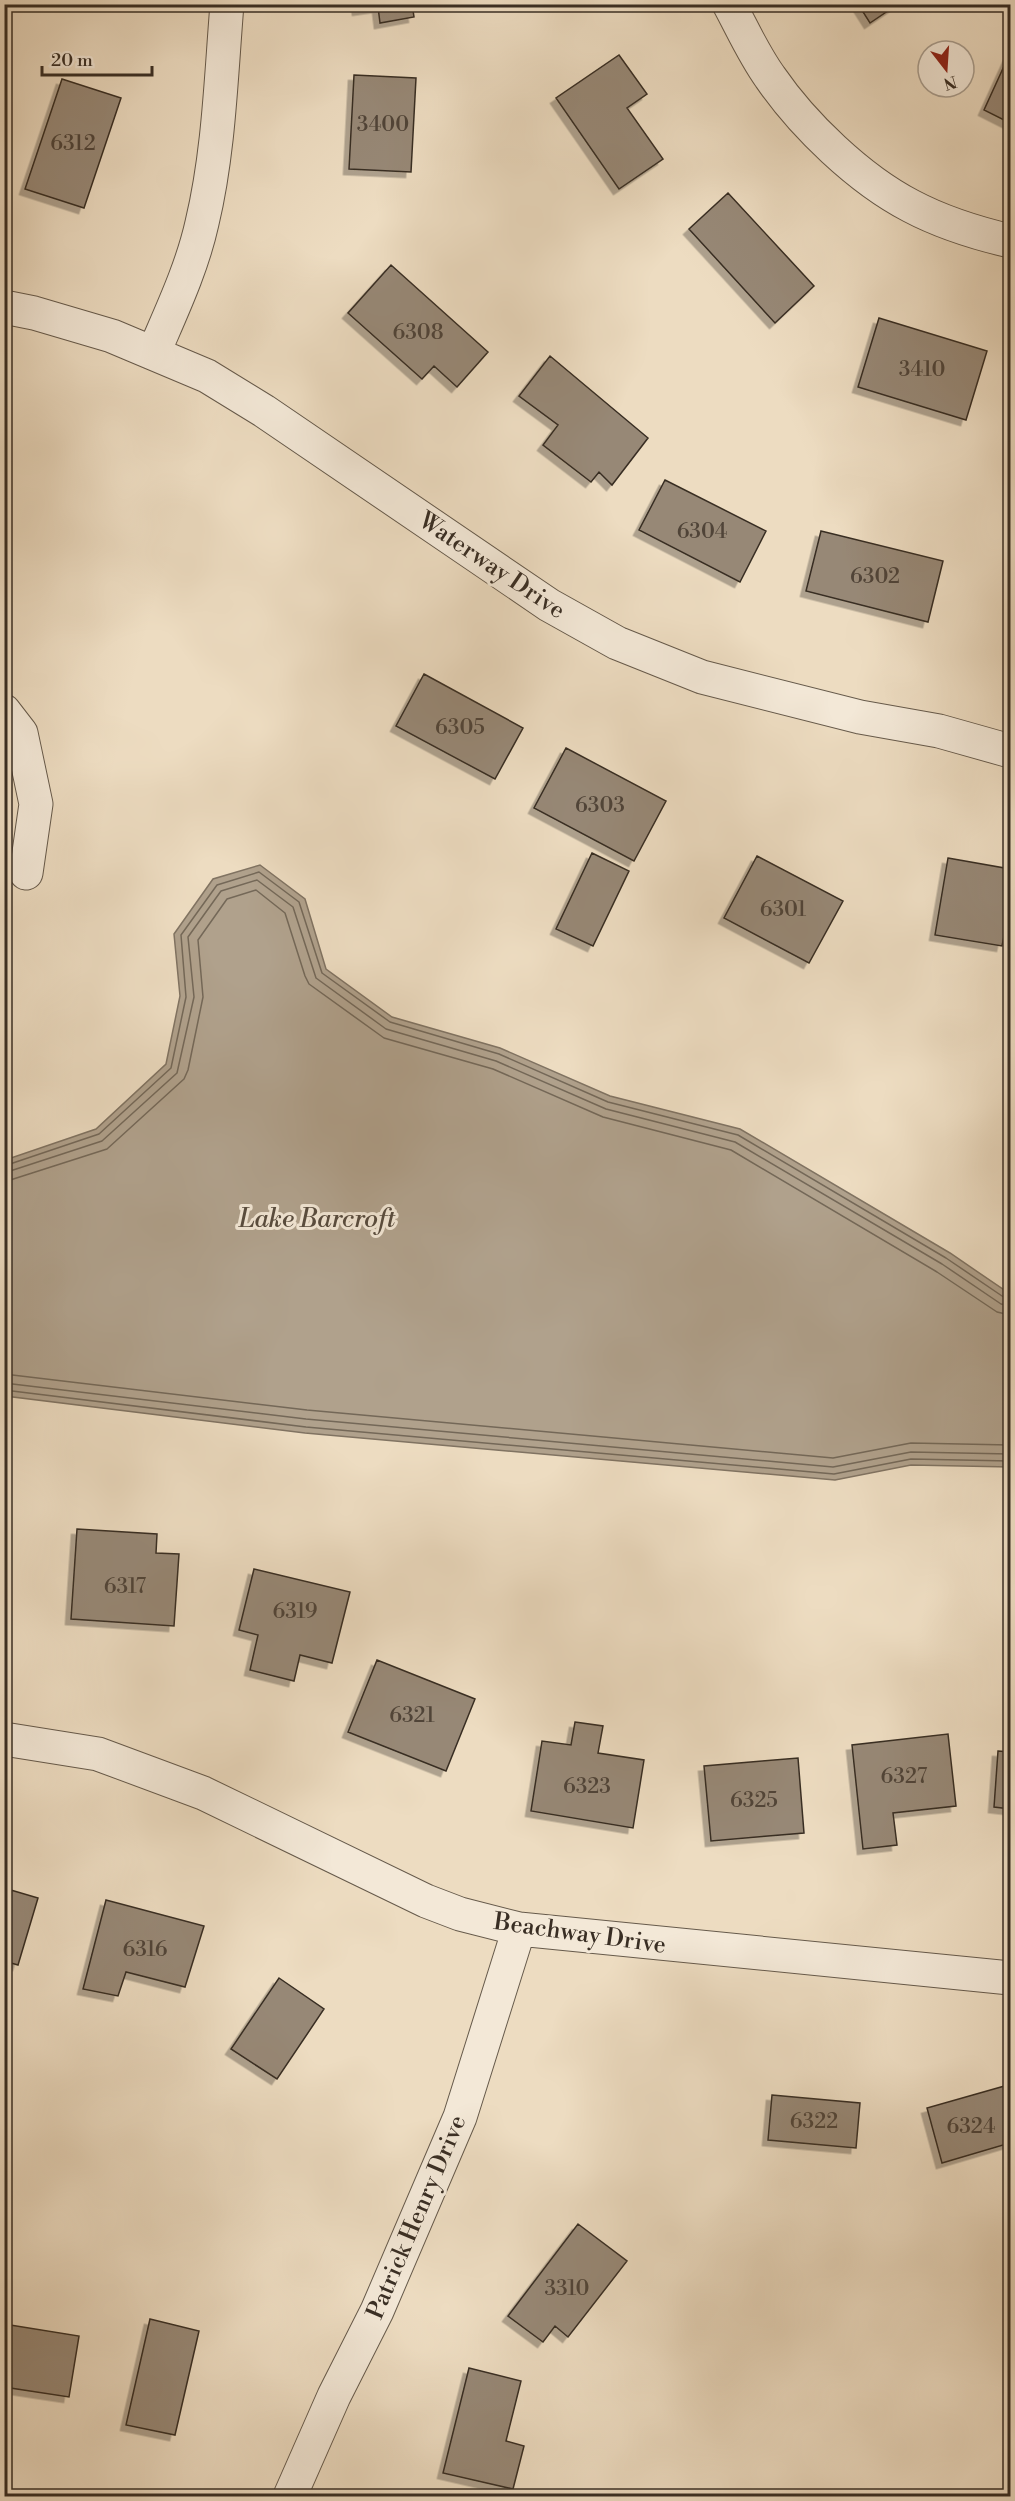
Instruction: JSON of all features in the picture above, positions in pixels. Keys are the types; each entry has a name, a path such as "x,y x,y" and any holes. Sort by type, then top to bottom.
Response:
{"street":[{"path":"154,352 182,286 202,224 217,133 227,4"},
{"path":"729,4 769,76 813,128 862,173 910,206 968,231 1011,241"},
{"name":"Waterway Drive","path":"4,307 34,313 112,336 207,376 264,411 549,605 617,643 702,677 860,717 939,731 1011,751"},
{"path":"4,711 21,734 36,804 26,873"},
{"name":"Beachway Drive","path":"4,1739 98,1754 203,1793 426,1901 459,1914 519,1929 1011,1978"},
{"name":"Patrick Henry Drive","path":"290,2496 334,2396 377,2312 460,2117 519,1929"}],"water":[{"name":"Lake Barcroft","path":"260,865 305,899 326,969 392,1017 500,1048 610,1096 740,1129 950,1253 1010,1294 1010,1467 911,1465 835,1480 305,1433 5,1396 5,1160 96,1129 166,1064 180,996 174,934 213,879"}],"building":[{"path":"357,4 412,4 414,17 380,23 378,7 358,10"},
{"path":"858,4 898,4 870,23"},
{"path":"1010,53 1010,123 984,110"},
{"path":"619,55 647,94 627,108 663,159 619,189 556,98"},
{"path":"354,75 416,78 411,172 349,169"},
{"path":"62,79 121,98 84,208 25,189"},
{"path":"728,193 814,286 775,323 689,229"},
{"path":"391,265 488,352 457,387 434,366 422,379 348,313"},
{"path":"879,318 987,351 966,420 858,387"},
{"path":"550,356 648,438 612,485 599,472 591,482 543,445 558,425 519,396"},
{"path":"665,480 766,531 740,582 639,530"},
{"path":"821,531 943,561 928,622 806,591"},
{"path":"424,674 523,728 495,779 396,726"},
{"path":"566,748 666,801 634,861 534,808"},
{"path":"592,853 629,871 593,946 556,929"},
{"path":"757,856 843,901 809,963 724,918"},
{"path":"948,858 1010,869 1010,937 1004,936 1002,946 935,935"},
{"path":"77,1529 157,1534 156,1553 179,1554 174,1626 71,1619"},
{"path":"254,1569 350,1592 332,1663 300,1655 294,1681 250,1670 258,1635 239,1630"},
{"path":"377,1660 475,1699 446,1771 348,1732"},
{"path":"575,1722 603,1726 598,1753 644,1760 633,1828 531,1811 542,1741 571,1745"},
{"path":"948,1734 956,1806 893,1813 897,1845 863,1849 852,1745"},
{"path":"998,1751 1010,1752 1010,1809 994,1807"},
{"path":"798,1758 804,1833 711,1841 704,1766"},
{"path":"4,1888 38,1898 18,1965 4,1961"},
{"path":"106,1900 204,1926 185,1987 126,1972 118,1996 83,1989"},
{"path":"279,1978 324,2009 277,2079 231,2049"},
{"path":"1008,2085 1010,2143 942,2163 927,2108"},
{"path":"772,2095 860,2103 856,2148 768,2140"},
{"path":"578,2224 627,2261 568,2337 555,2326 543,2342 508,2316"},
{"path":"150,2319 199,2331 175,2435 126,2425"},
{"path":"4,2324 79,2336 69,2397 4,2387"},
{"path":"469,2368 521,2381 506,2441 524,2446 513,2489 443,2473"}]}
